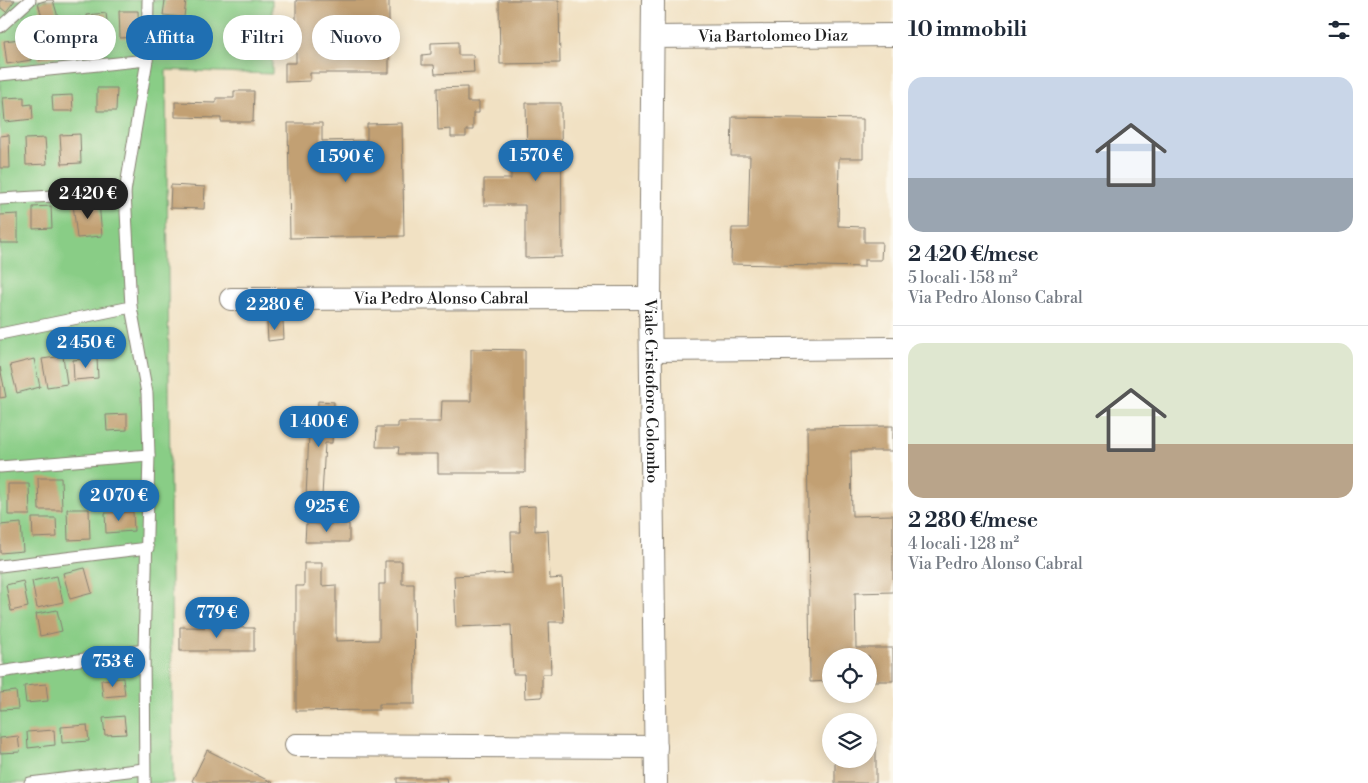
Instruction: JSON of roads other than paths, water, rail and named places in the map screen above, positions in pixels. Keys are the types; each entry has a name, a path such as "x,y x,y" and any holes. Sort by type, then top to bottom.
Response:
{"street":[{"name":"Viale Cristoforo Colombo","path":"653,0 650,298 656,783"},
{"name":"Via Bartolomeo Diaz","path":"653,37 893,35"},
{"name":"Via Pedro Alonso Cabral","path":"232,299 650,298"},
{"path":"652,350 893,348"},
{"path":"296,745 656,747"}],"lane":[{"path":"0,26 30,0"},
{"path":"148,0 148,15"},
{"path":"0,74 148,60 125,192 131,307 147,393 148,548 144,650 145,783"},
{"path":"0,199 125,192"},
{"path":"0,334 131,307"},
{"path":"0,467 148,455"},
{"path":"0,566 148,548"},
{"path":"0,672 144,650"},
{"path":"30,783 144,769"}]}
